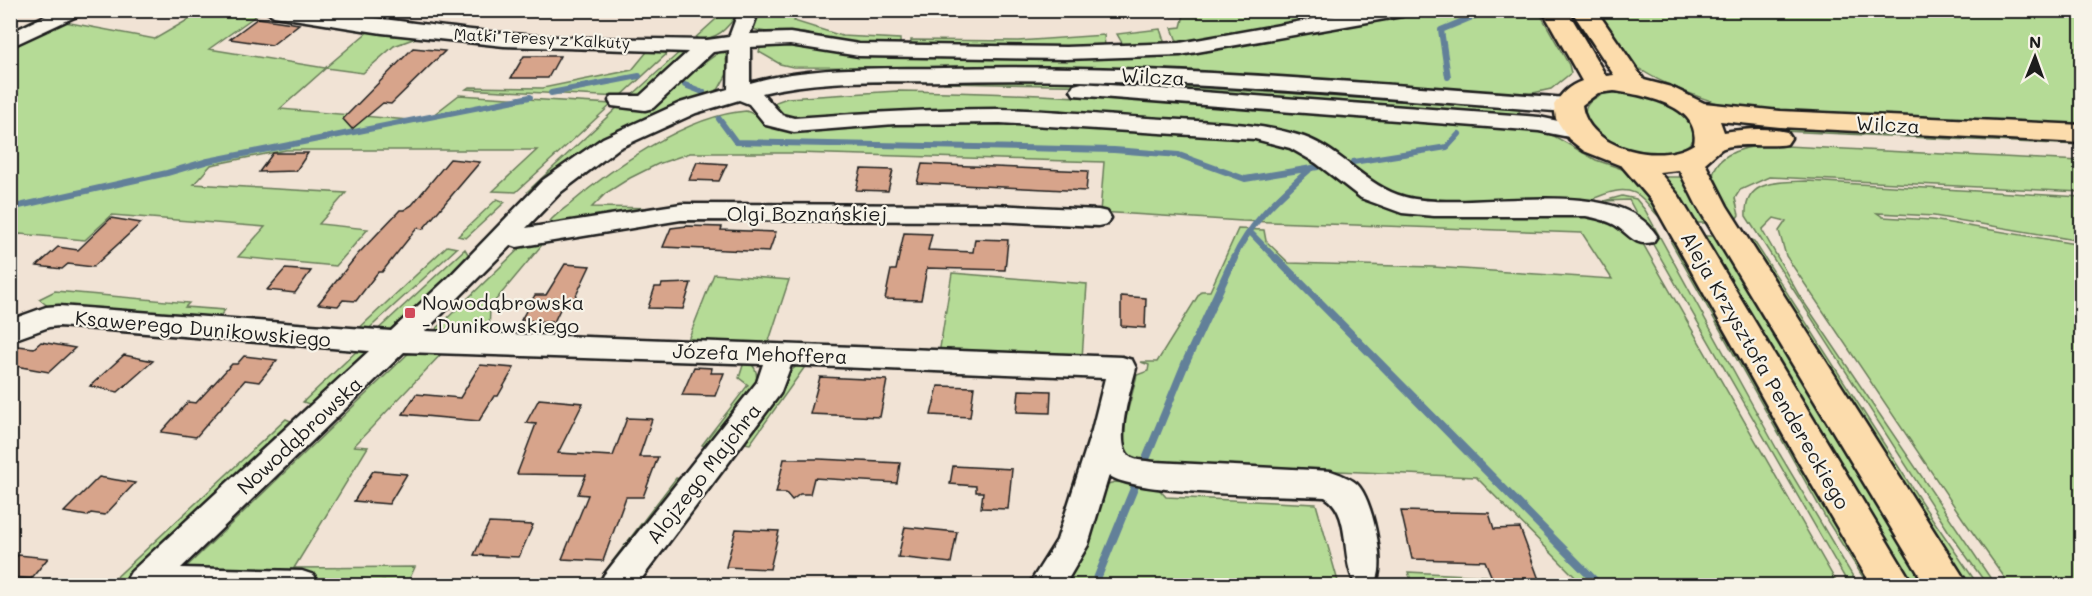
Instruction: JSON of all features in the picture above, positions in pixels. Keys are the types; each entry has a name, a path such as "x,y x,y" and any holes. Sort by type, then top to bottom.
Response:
{"main road":[{"path":"1554,10 1597,84"},
{"path":"1582,10 1634,84"},
{"path":"1632,159 1612,153 1579,132 1570,118 1568,105 1577,92 1597,84 1634,84 1678,99 1695,110"},
{"name":"Wilcza","path":"1695,110 1780,119 2082,134"},
{"name":"Aleja Krzysztofa Pendereckiego","path":"1695,110 1708,126 1699,151 1712,206 1949,585"},
{"name":"Wilcza","path":"1632,159 1672,163 1699,151 1765,137 2082,153"},
{"name":"Aleja Krzysztofa Pendereckiego","path":"1632,159 1664,196 1812,452 1894,585"}],"street":[{"path":"10,41 74,10"},
{"name":"Matki Teresy z Kalkuty","path":"274,10 382,27 504,39 707,46 740,41 790,39 859,50 912,52 1119,52 1180,48 1308,19 1402,10"},
{"path":"749,10 743,20 740,41 753,92 774,120 794,125 895,117 1000,116 1255,132 1298,143 1324,158 1370,192 1402,205 1434,208 1586,207 1607,211 1628,220 1644,236"},
{"path":"740,41 750,61 753,92"},
{"path":"620,101 645,103 707,46"},
{"path":"750,61 799,74 822,77"},
{"name":"Wilcza","path":"753,92 822,77 1109,73 1568,105"},
{"name":"Wilcza","path":"753,92 842,88 1005,87 1215,99 1539,124 1579,132"},
{"name":"Nowodąbrowska","path":"458,284 610,161 640,143 753,92"},
{"name":"Nowodąbrowska","path":"141,584 458,284 524,213 585,161 635,131 688,108 753,92"},
{"name":"Olgi Boznańskiej","path":"517,238 681,212 995,213 1098,218"},
{"path":"10,313 46,317"},
{"name":"Ksawerego Dunikowskiego","path":"10,331 46,317 397,342"},
{"name":"Józefa Mehoffera","path":"397,342 473,342 1122,368 1107,428"},
{"name":"Alojzego Majchra","path":"616,585 770,386 780,354"},
{"path":"1107,428 1111,454 1114,461 1123,469 1155,475 1330,484 1347,494 1356,514 1365,569"},
{"path":"1046,585 1072,546 1107,428"},
{"path":"141,584 302,585"}],"green space":[{"path":"1538,10 1569,65 1571,73 1551,89 1524,95 1134,68 793,67 780,64 759,52 761,45 766,43 819,48 1129,54 1420,11"},
{"path":"203,11 261,12 209,49 325,68 370,30 424,35 394,46 363,73 326,68 280,109 409,120 433,115 459,95 612,104 516,192 493,191 537,150 286,150 211,165 194,184 346,193 319,224 368,229 336,266 238,257 265,227 112,215 85,240 20,234 11,242 11,45 60,21 155,39"},
{"path":"725,11 740,11 721,33 702,40 693,40"},
{"path":"759,11 805,11 794,21 842,36 900,39 900,43 892,47 867,47 803,33 757,30 751,28"},
{"path":"1185,11 1303,11 1304,18 1301,23 1178,44 1172,28 1181,27"},
{"path":"1596,11 2081,11 2081,127 1732,107 1674,87 1637,67 1619,48"},
{"path":"1160,29 1164,41 1158,46 1125,48 1117,34"},
{"path":"1104,35 1105,47 1099,49 911,46 911,40 1018,41"},
{"path":"651,47 672,49 620,97 466,89 469,87 543,88 632,70"},
{"path":"682,50 691,53 642,100 629,98"},
{"path":"721,51 726,54 727,74 718,90 535,191 528,191 619,106 685,77"},
{"path":"945,78 1089,82 1232,90 1519,110 1520,115 1114,86 944,83"},
{"path":"897,91 1139,101 1541,132 1554,136 1596,160 1628,171 1639,179 1668,222 1638,195 1623,191 1608,193 1586,202 1446,203 1399,197 1383,191 1315,144 1021,113 787,120 774,108 776,102 787,98"},
{"path":"1618,91 1652,97 1683,112 1692,121 1695,130 1690,144 1673,152 1652,154 1630,150 1604,138 1588,123 1585,115 1586,107 1592,100 1602,95"},
{"path":"746,111 784,129 953,118 1258,137 1283,142 1378,202 1590,211 1633,231 1643,244 1838,585 1583,585 1476,477 1156,463 1130,459 1124,452 1125,421 1137,375 1148,371 1149,365 1141,362 1157,362 1201,291 1210,291 1238,229 1264,230 1266,241 1289,263 1433,267 1612,279 1582,233 1242,221 1100,212 1104,162 796,153 690,153 658,164 630,178 606,193 592,207 665,208 635,210 546,227 556,215 606,175 652,146 700,122"},
{"path":"1755,125 2081,141 2081,145 1759,130"},
{"path":"1767,145 2081,161 2081,192 1769,177 1740,190 1735,198 1739,215 1734,222 1715,193 1713,177 1715,168 1728,155 1737,151"},
{"path":"1662,177 1683,177 1709,223 1692,223"},
{"path":"1807,181 2081,197 2081,241 1934,216 1877,213 1883,217 1932,220 2081,245 2081,585 2010,585 1786,256 1779,231 1786,221 1774,218 1762,230 1799,295 1995,585 1987,585 1949,532 1746,216 1747,204 1757,189 1775,183"},
{"path":"1622,196 1636,199 1645,210 1779,453 1858,585 1849,585 1629,200 1604,201"},
{"path":"497,199 505,202 466,238 458,236"},
{"path":"1675,235 1880,585 1868,585 1828,522 1671,242"},
{"path":"1699,236 1717,236 1935,585 1911,585"},
{"path":"1746,238 1754,241 1925,508 1978,585 1967,585"},
{"path":"546,240 490,307 489,335 433,332 521,247"},
{"path":"447,246 457,248 363,334 353,334"},
{"path":"465,249 471,259 381,337 372,335"},
{"path":"952,273 1087,284 1082,359 939,354"},
{"path":"714,274 789,280 767,347 686,345"},
{"path":"55,291 189,303 185,307 225,310 214,323 50,308 39,299"},
{"path":"361,347 366,352 364,359 315,406 303,402"},
{"path":"414,348 446,349 354,446 368,447 294,568 415,567 408,582 290,580 180,573"},
{"path":"745,359 752,364 755,370 756,385 710,448 702,445 748,385 739,378"},
{"path":"809,361 750,444 738,442 792,370 799,364"},
{"path":"286,419 293,422 124,585 107,586"},
{"path":"676,478 684,480 605,583 596,583"},
{"path":"1115,482 1156,486 1166,497 1316,504 1339,585 1057,586 1104,485"},
{"path":"1408,572 1487,576 1492,585 1413,585"}],"building":[{"path":"258,18 299,24 272,45 230,39"},
{"path":"413,48 445,51 391,104 383,103 352,129 343,119"},
{"path":"524,56 560,56 548,78 511,78"},
{"path":"273,153 308,153 296,171 259,172"},
{"path":"450,159 480,162 423,229 417,228 356,301 343,300 338,306 318,304 358,254 400,210 412,205"},
{"path":"697,162 727,164 719,181 689,180"},
{"path":"922,164 1088,171 1086,191 917,183"},
{"path":"861,169 893,170 888,191 856,190"},
{"path":"111,218 141,223 93,267 68,264 62,269 37,266 58,247 78,250"},
{"path":"687,226 776,232 769,252 663,247 671,228"},
{"path":"904,233 932,234 928,250 973,252 975,239 1008,240 1005,270 927,268 921,300 885,299 891,270 896,270"},
{"path":"565,264 590,266 571,306 562,305 554,322 521,320 535,295 546,295"},
{"path":"285,269 311,271 295,293 267,290"},
{"path":"691,283 683,309 648,308 655,287 661,287 662,284"},
{"path":"1121,296 1146,298 1145,328 1121,326"},
{"path":"41,342 75,348 49,372 10,365 10,345 34,348"},
{"path":"124,355 153,361 118,392 90,386"},
{"path":"244,356 277,360 259,382 245,380 196,437 161,432 188,402 196,403 232,364 237,364"},
{"path":"480,365 514,368 498,396 494,396 479,421 403,414 416,394 460,398"},
{"path":"694,367 712,368 711,373 724,373 715,396 682,395"},
{"path":"820,377 887,380 880,417 810,414"},
{"path":"938,386 974,387 970,417 931,415"},
{"path":"1019,390 1051,391 1050,413 1017,412"},
{"path":"539,399 583,403 558,453 613,456 627,418 652,419 639,457 658,457 643,497 626,497 603,561 562,559 588,495 578,494 586,475 517,474 536,424 526,423"},
{"path":"784,459 900,463 897,483 814,478 810,494 800,494 792,500 786,493 776,493"},
{"path":"953,466 1012,469 1008,509 981,508 983,492 976,492 976,486 950,484"},
{"path":"373,471 407,474 389,504 354,501"},
{"path":"99,477 135,483 105,515 91,513 87,516 64,512"},
{"path":"1401,511 1489,513 1494,529 1520,528 1541,585 1495,585 1485,561 1412,559"},
{"path":"489,523 533,525 519,557 474,555"},
{"path":"905,527 957,532 951,563 898,557"},
{"path":"736,529 779,531 770,569 726,567"},
{"path":"18,555 48,558 31,579 10,577 10,564"}],"waterway":[{"path":"1448,77 1441,30 1489,10"},
{"path":"551,93 639,76"},
{"path":"685,85 703,92"},
{"path":"10,208 167,173 208,161 530,97"},
{"path":"719,119 736,142 1114,150 1179,155 1245,179 1318,167"},
{"path":"1353,162 1447,147 1459,134"},
{"path":"1234,258 1257,222 1276,200 1309,170"},
{"path":"1250,232 1277,260"},
{"path":"1094,586 1185,364 1234,258"},
{"path":"1276,258 1600,586"}],"place":[{"name":"Nowodąbrowska - Dunikowskiego","path":"410,313"}]}
